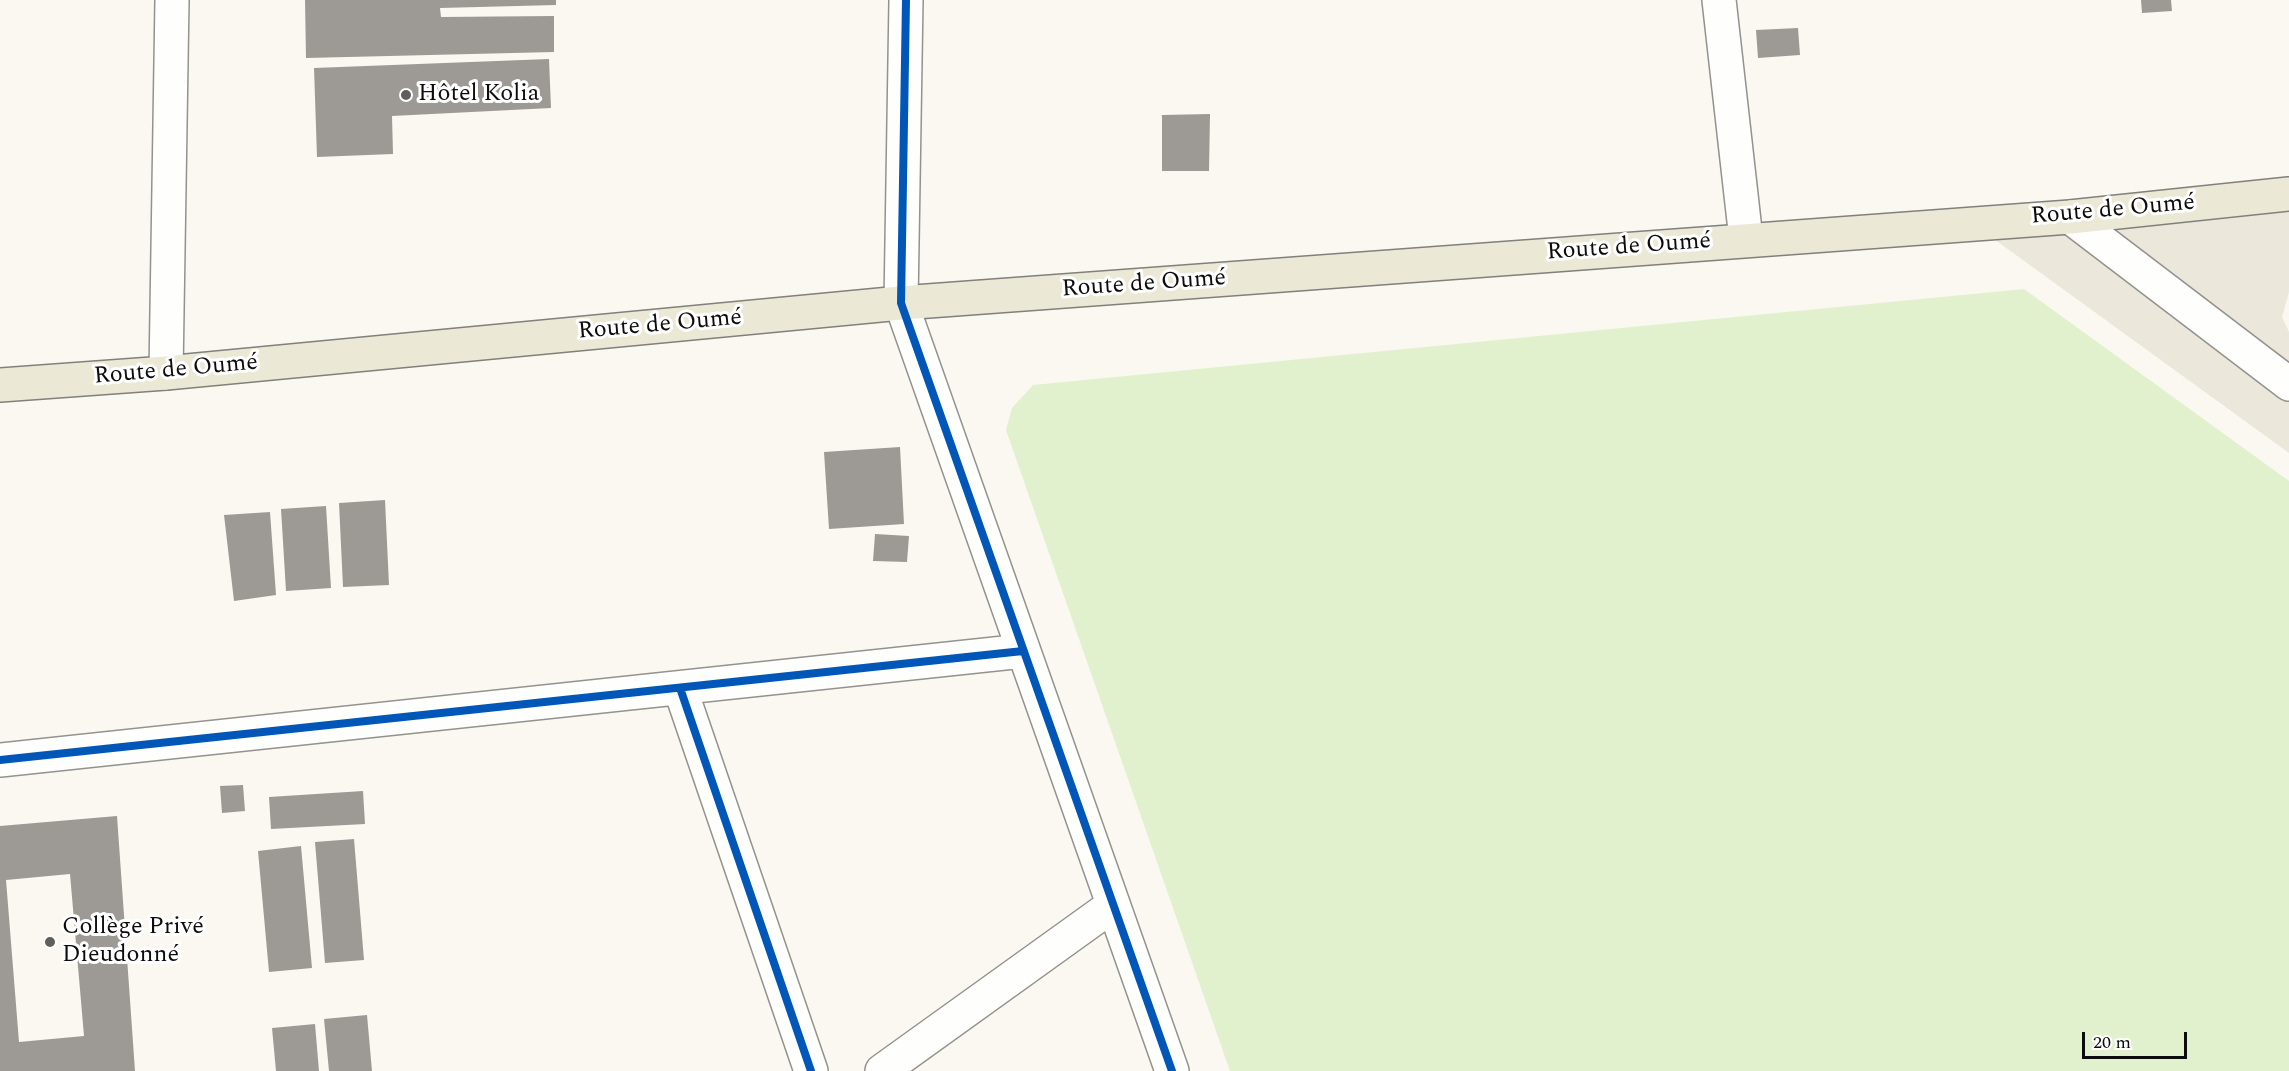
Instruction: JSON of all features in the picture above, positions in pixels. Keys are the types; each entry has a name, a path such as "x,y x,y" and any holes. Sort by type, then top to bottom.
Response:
{"main road":[{"name":"Route de Oumé","path":"0,385 166,373 901,303 1746,239 2070,217 2289,194"}],"street":[{"path":"166,373 172,0"},
{"path":"906,0 901,303 1172,1071"},
{"path":"1719,0 1746,239"},
{"path":"2070,217 2289,384"},
{"path":"0,760 1023,651"},
{"path":"680,688 811,1071"},
{"path":"882,1071 1113,905"}],"green space":[{"path":"2024,289 2289,481 2289,1071 1230,1071 1006,430 1012,408 1033,385"}],"shaded area":[{"path":"2289,206 2289,292 2282,317 2289,332 2289,453 1987,234"}],"building":[{"path":"305,0 556,0 556,5 440,8 441,17 554,16 554,52 306,58"},
{"path":"2141,0 2171,0 2172,11 2142,13"},
{"path":"1798,28 1800,55 1758,58 1756,30"},
{"path":"549,59 551,108 392,116 393,154 317,157 314,68"},
{"path":"1210,114 1209,171 1162,171 1162,115"},
{"path":"900,447 904,524 829,529 824,452"},
{"path":"385,500 389,585 343,587 339,503"},
{"path":"326,506 331,588 286,591 281,509"},
{"path":"270,512 276,595 234,601 224,515"},
{"path":"875,534 909,536 907,562 873,561"},
{"path":"243,785 245,811 222,813 220,786"},
{"path":"363,791 365,824 271,829 269,797"},
{"path":"117,816 135,1071 0,1071 0,826","holes":["70,874 84,1036 19,1042 6,880"]},
{"path":"354,839 364,960 325,963 315,842"},
{"path":"301,846 312,968 269,972 258,851"},
{"path":"367,1015 372,1071 329,1071 324,1019"},
{"path":"315,1024 319,1071 276,1071 272,1028"}],"cycle path":[{"path":"906,0 901,303 1172,1071"},
{"path":"0,760 1023,651"},
{"path":"680,688 811,1071"}],"place":[{"name":"Hôtel Kolia","path":"406,95"},
{"name":"Collège Privé Dieudonné","path":"50,942"}]}
